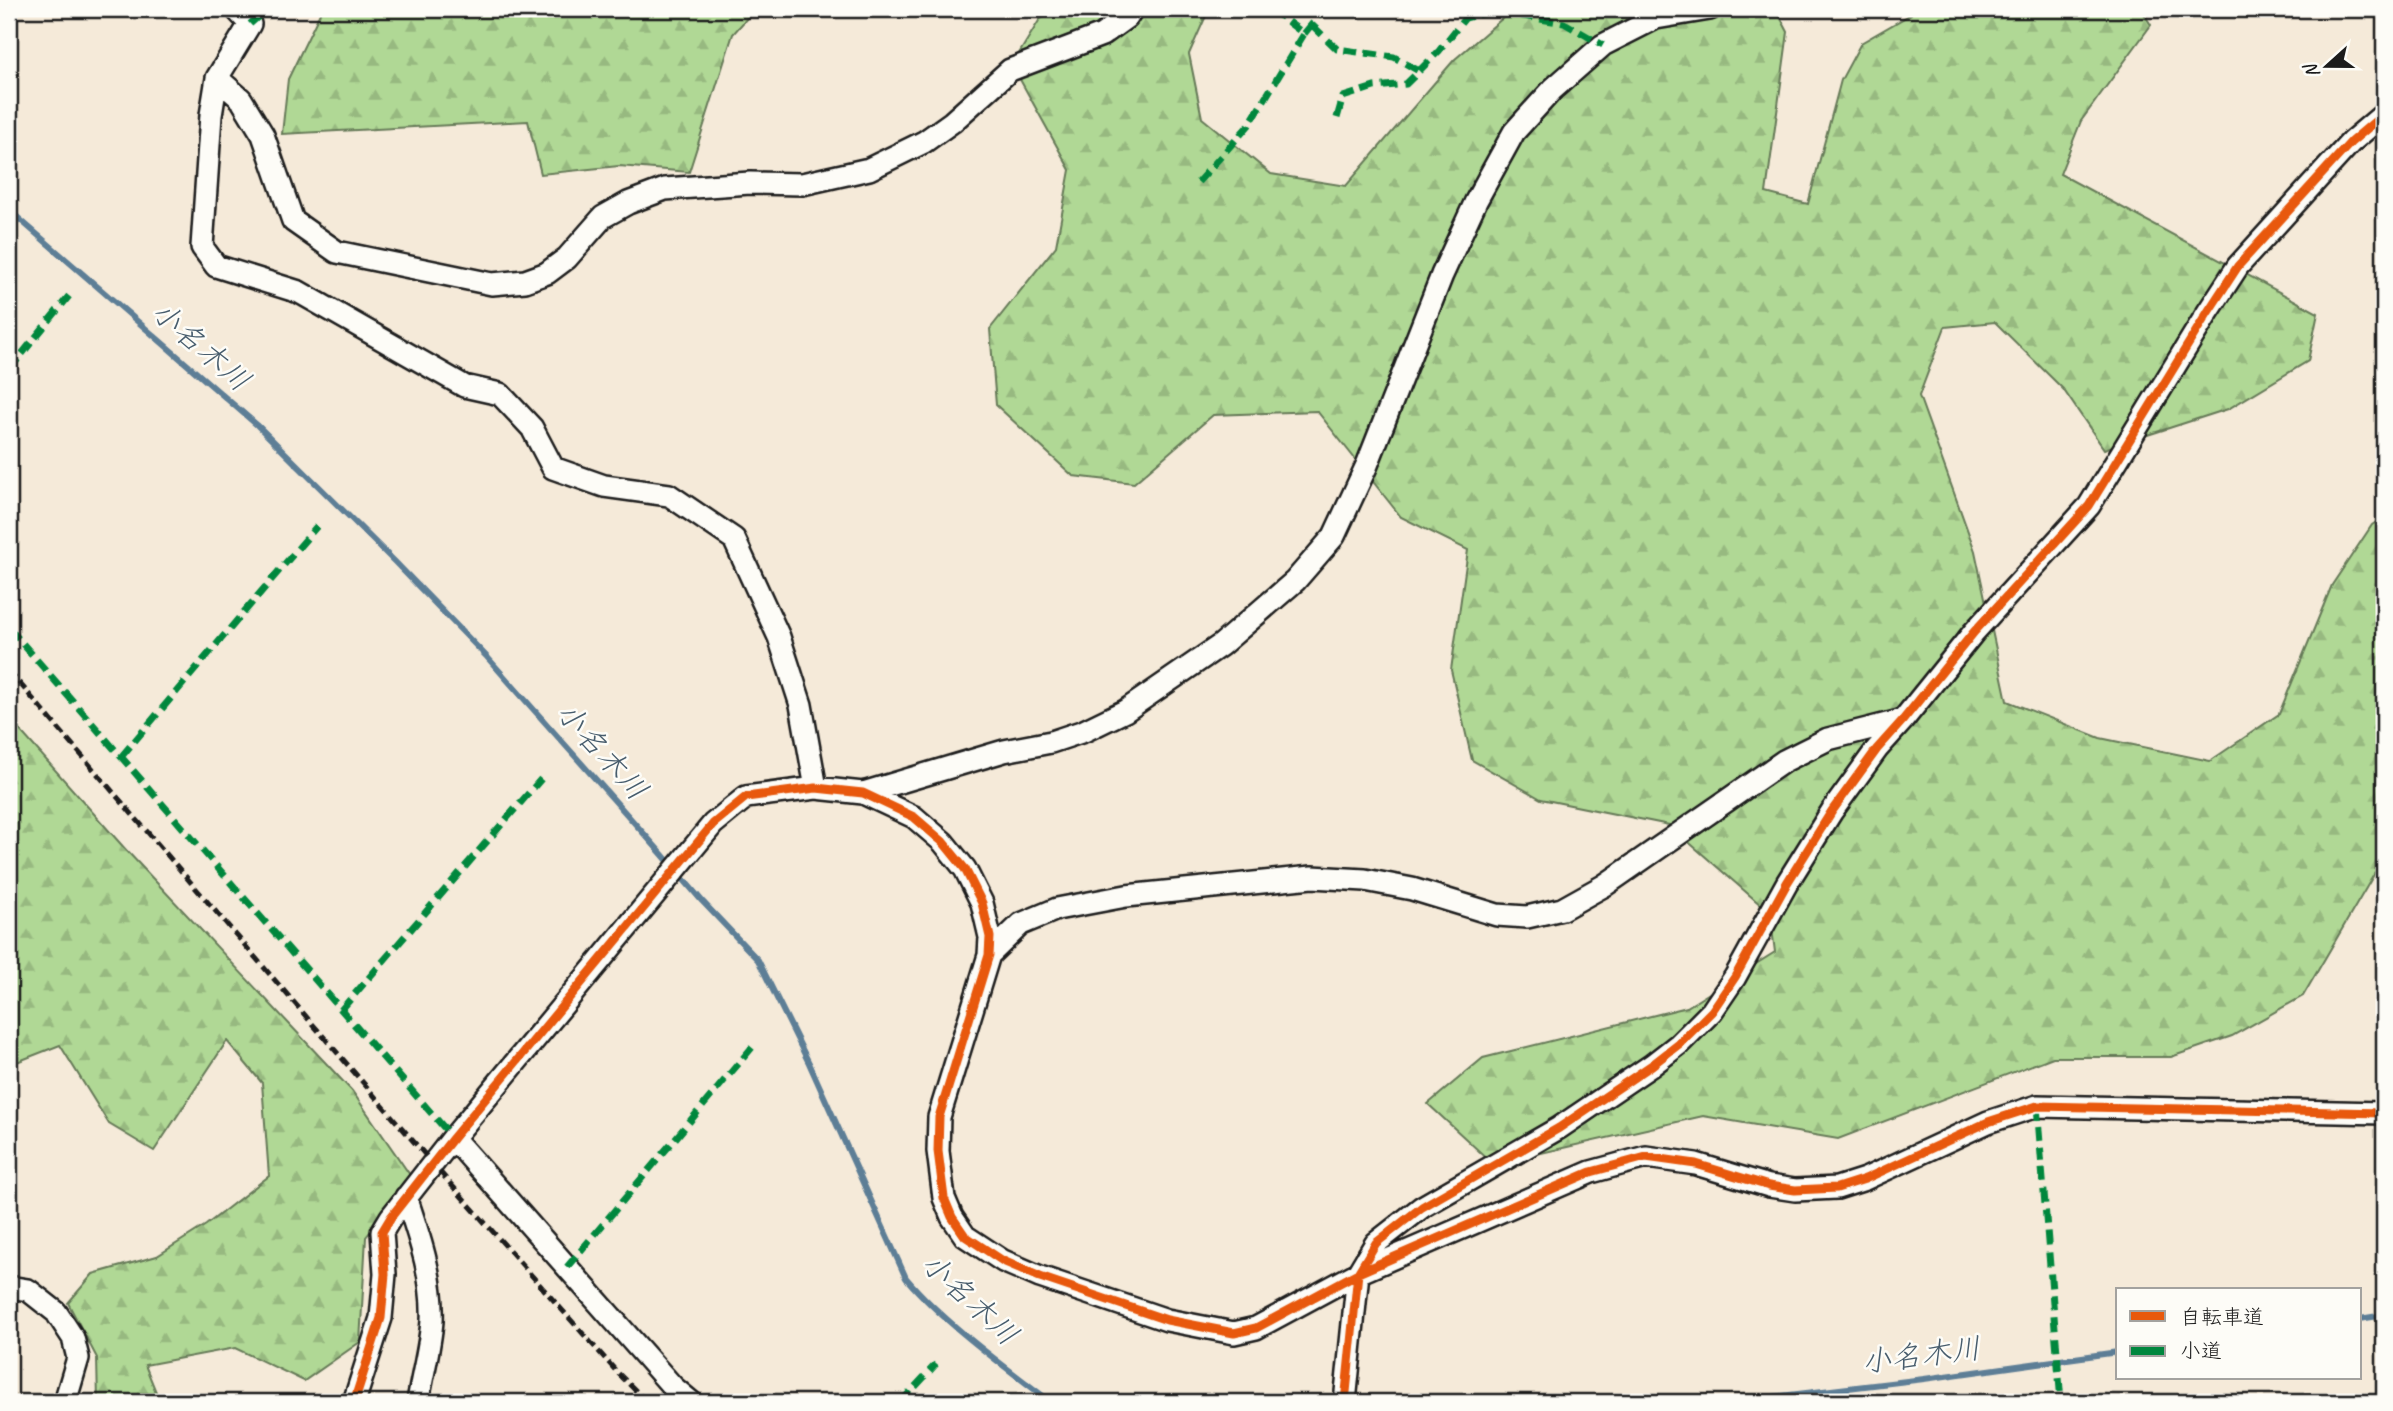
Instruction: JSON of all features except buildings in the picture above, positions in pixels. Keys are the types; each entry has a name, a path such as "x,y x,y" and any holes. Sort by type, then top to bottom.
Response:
{"street":[{"path":"236,9 250,24 216,78 211,115 202,247 216,266 299,292 464,386 500,394 532,428 553,468 604,486 669,495 734,539 783,649 801,705 816,788"},
{"path":"216,78 241,99 263,135 293,221 337,253 492,284 525,281 547,273 567,258 603,217 628,203 665,189 750,183 802,184 869,169 933,136 1010,70 1102,35 1126,17 1132,9"},
{"path":"863,793 1004,751 1051,742 1084,731 1125,711 1221,645 1295,581 1334,536 1367,465 1442,275 1476,201 1514,132 1553,89 1603,45 1656,18 1710,9"},
{"path":"1345,1402 1358,1273 1376,1243 1422,1207 1559,1128 1652,1065 1712,1011 1832,811 1877,749 1974,632 2089,506 2238,266 2351,142 2384,114"},
{"path":"989,955 1021,924 1057,909 1126,896 1312,877 1365,880 1412,889 1497,915 1527,917 1562,909 1605,885 1784,761 1828,739 1903,720"},
{"path":"354,1402 381,1318 385,1274 382,1232 391,1217 453,1138 713,824 746,797 816,788 863,793 914,817 943,842 965,869 982,903 990,937 989,955 939,1117 938,1152 944,1198 952,1217 965,1236 1003,1261 1040,1277 1167,1320 1234,1333 1256,1328 1358,1273 1591,1172 1646,1157 1696,1164 1769,1186 1795,1190 1838,1188 1865,1179 1988,1122 2037,1106 2384,1113"},
{"path":"453,1138 673,1387 691,1402"},
{"path":"406,1197 421,1241 428,1275 432,1320 418,1402"},
{"path":"9,1287 28,1290 56,1312 73,1338 78,1358 65,1402"}],"green space":[{"path":"322,9 755,9 733,34 689,172 619,166 541,174 528,121 282,134 288,79"},
{"path":"1060,9 1209,9 1189,54 1202,118 1271,174 1346,186 1454,60 1511,11 1776,9 1788,32 1766,193 1808,204 1841,80 1861,43 1911,14 1913,9 2141,9 2151,25 2081,121 2060,174 2318,313 2308,361 2228,409 2104,449 2063,389 1995,322 1945,327 1919,396 1975,551 2007,701 2100,738 2210,761 2279,714 2332,585 2372,525 2384,517 2384,867 2376,871 2303,996 2232,1036 2171,1057 2053,1057 1838,1139 1703,1116 1493,1164 1428,1104 1483,1058 1687,1007 1775,952 1770,913 1669,825 1541,799 1472,760 1451,670 1468,550 1401,517 1317,411 1213,415 1134,483 1073,476 996,405 990,329 1056,246 1070,170 1012,65 1040,19"},
{"path":"9,718 127,851 352,1091 412,1178 366,1237 360,1342 304,1381 235,1348 145,1365 160,1402 98,1402 97,1358 68,1303 93,1274 157,1256 206,1225 269,1176 262,1083 227,1041 154,1151 109,1124 60,1045 9,1065"}],"waterway":[{"name":"小名木川","path":"9,210 257,425 395,562 487,657 702,901 758,960 809,1063 906,1278 956,1328 1051,1402"},
{"name":"小名木川","path":"2362,1319 2384,1315"},
{"name":"小名木川","path":"1730,1402 2116,1352"}],"railway":[{"path":"9,671 433,1164 617,1372 647,1402"}],"marked path":[{"path":"250,24 267,9"},
{"path":"1271,9 1304,34 1324,9"},
{"path":"1337,118 1343,97 1374,87 1406,84 1439,51 1465,18 1494,11 1564,23 1603,45"},
{"path":"1312,25 1337,49 1394,57 1419,71"},
{"path":"1198,182 1249,125 1304,34"},
{"path":"9,370 69,296"},
{"path":"121,757 317,526"},
{"path":"9,628 453,1138"},
{"path":"341,1010 541,779"},
{"path":"567,1267 755,1044"},
{"path":"2037,1106 2061,1402"},
{"path":"901,1402 936,1364"}],"cycle path":[{"path":"1345,1402 1358,1273 1376,1243 1422,1207 1559,1128 1652,1065 1679,1044 1712,1011 1735,977 1787,883 1832,811 1877,749 1974,632 2089,506 2238,266 2351,142 2384,114"},
{"path":"354,1402 381,1318 385,1274 382,1232 391,1217 453,1138 713,824 746,797 816,788 863,793 914,817 943,842 965,869 982,903 990,937 989,955 939,1117 938,1151 944,1198 952,1217 965,1236 1003,1261 1040,1277 1167,1320 1234,1333 1256,1328 1358,1273 1591,1172 1646,1157 1696,1164 1769,1186 1795,1190 1837,1188 1865,1179 1988,1122 2037,1106 2384,1113"}]}
